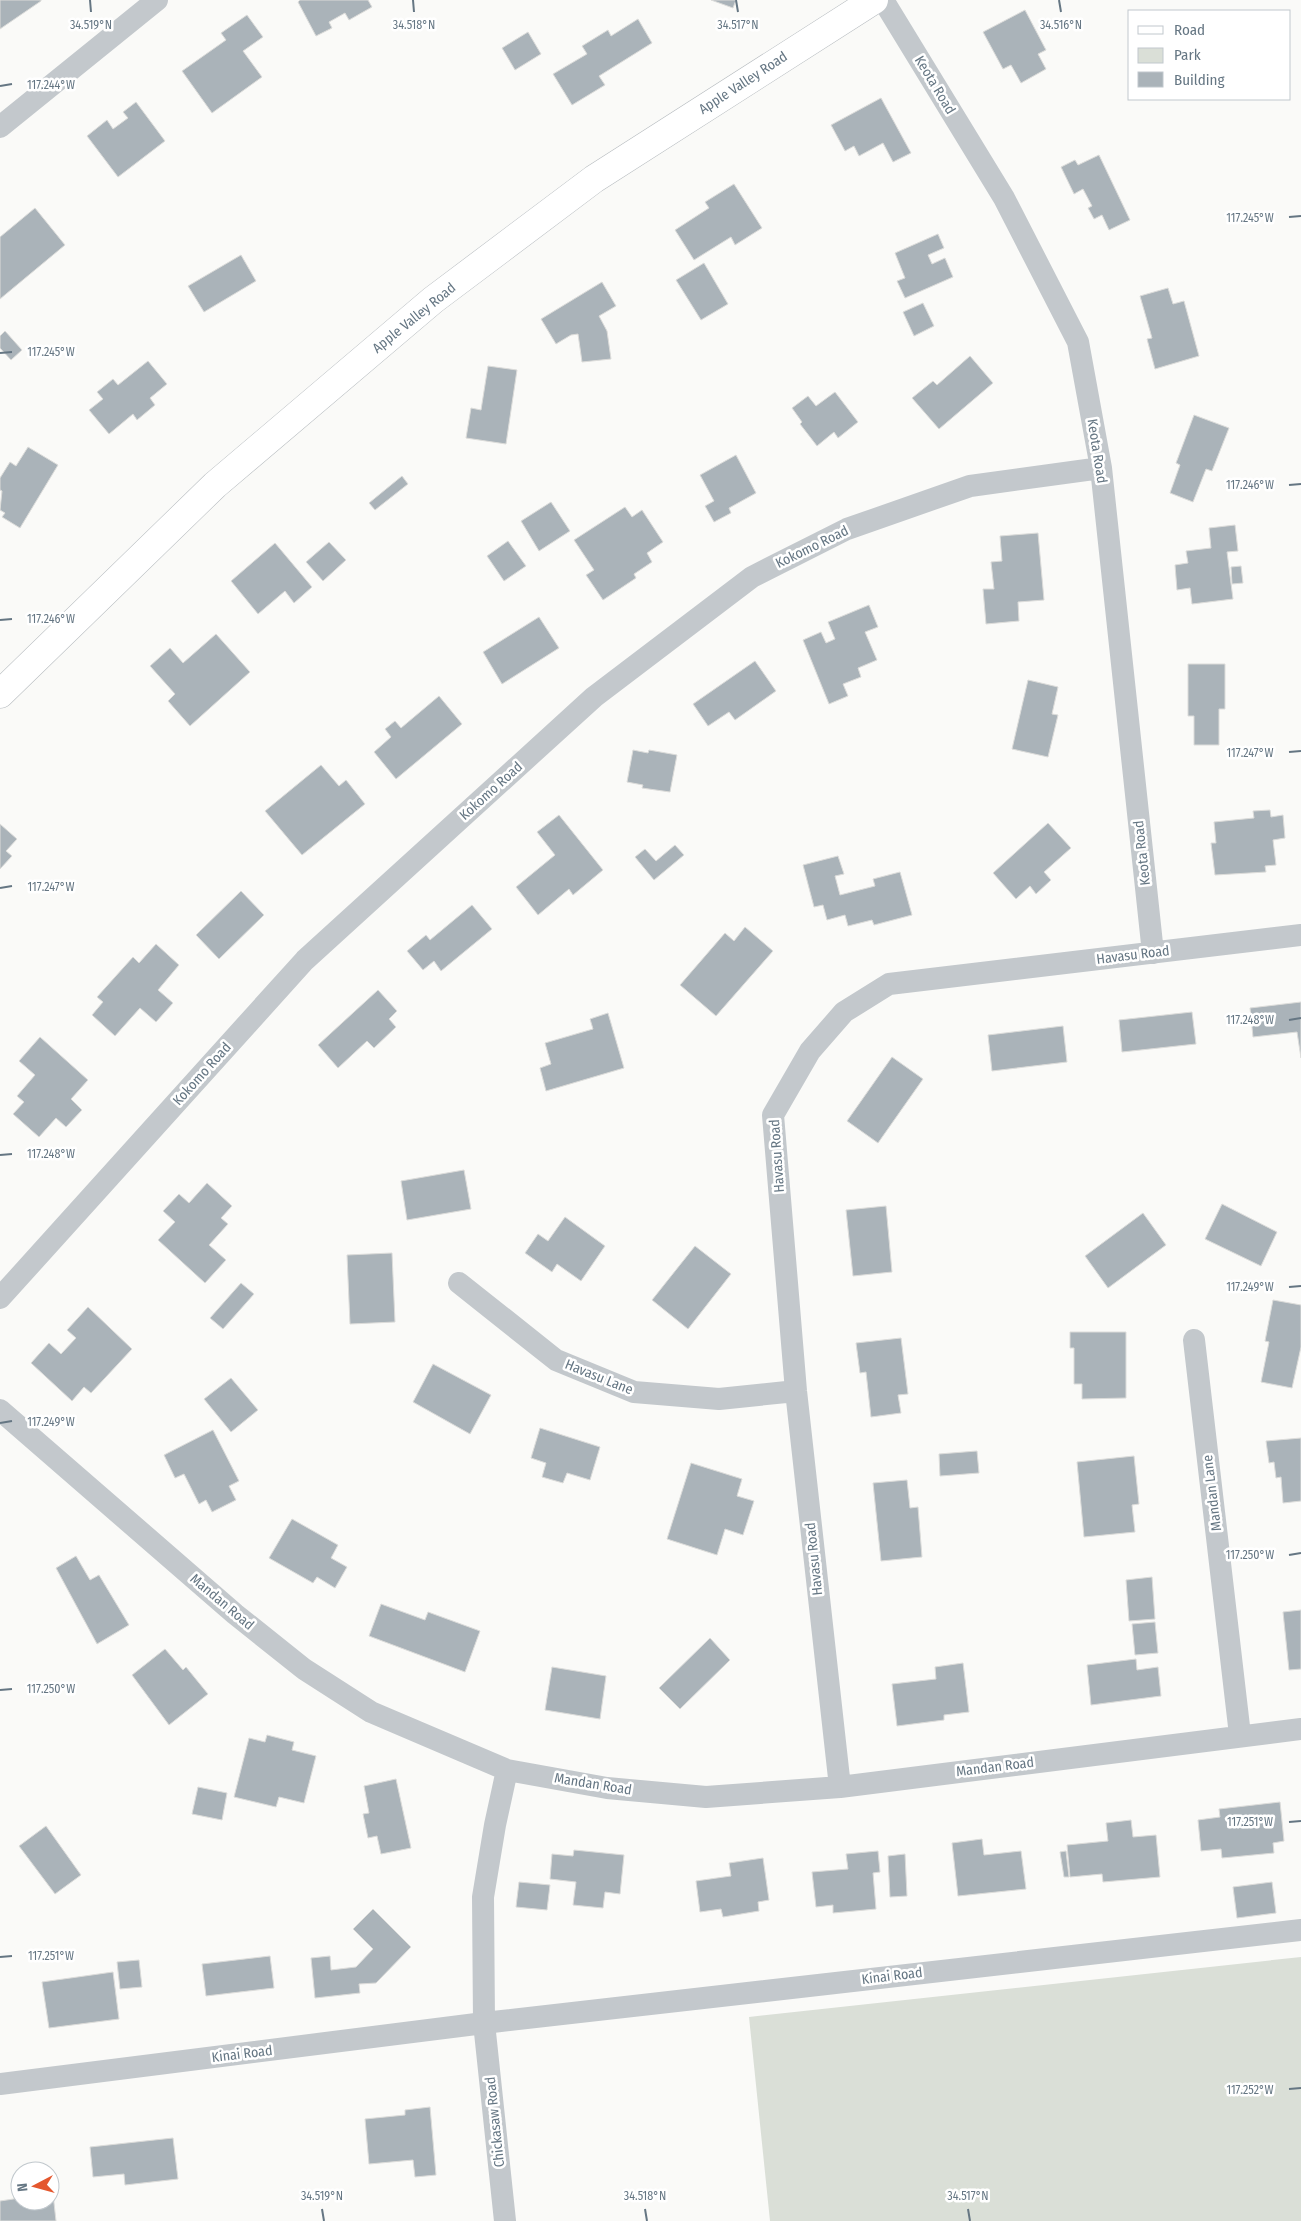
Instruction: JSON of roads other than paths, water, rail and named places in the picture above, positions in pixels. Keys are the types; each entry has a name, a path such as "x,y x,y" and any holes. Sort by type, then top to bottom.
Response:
{"main road":[{"name":"Apple Valley Road","path":"0,694 215,485 433,300 594,179 874,0"}],"street":[{"path":"0,127 157,0"},
{"name":"Keota Road","path":"883,0 1004,198 1078,342 1101,468 1153,953"},
{"name":"Kokomo Road","path":"0,1298 305,960 594,697 752,577 847,530 970,486 1101,468"},
{"name":"Havasu Road","path":"840,1787 796,1391 773,1115 810,1051 844,1012 889,984 1301,936"},
{"name":"Havasu Lane","path":"459,1283 556,1360 634,1392 719,1399 796,1391"},
{"name":"Mandan Lane","path":"1194,1340 1240,1735"},
{"name":"Mandan Road","path":"0,1410 234,1614 304,1669 372,1712 507,1770 607,1788 706,1797 840,1787 1240,1735 1301,1729"},
{"path":"484,2023 483,1897 494,1825 507,1770"},
{"name":"Kinai Road","path":"0,2084 484,2023 1301,1930"},
{"name":"Chickasaw Road","path":"484,2023 505,2221"}]}
